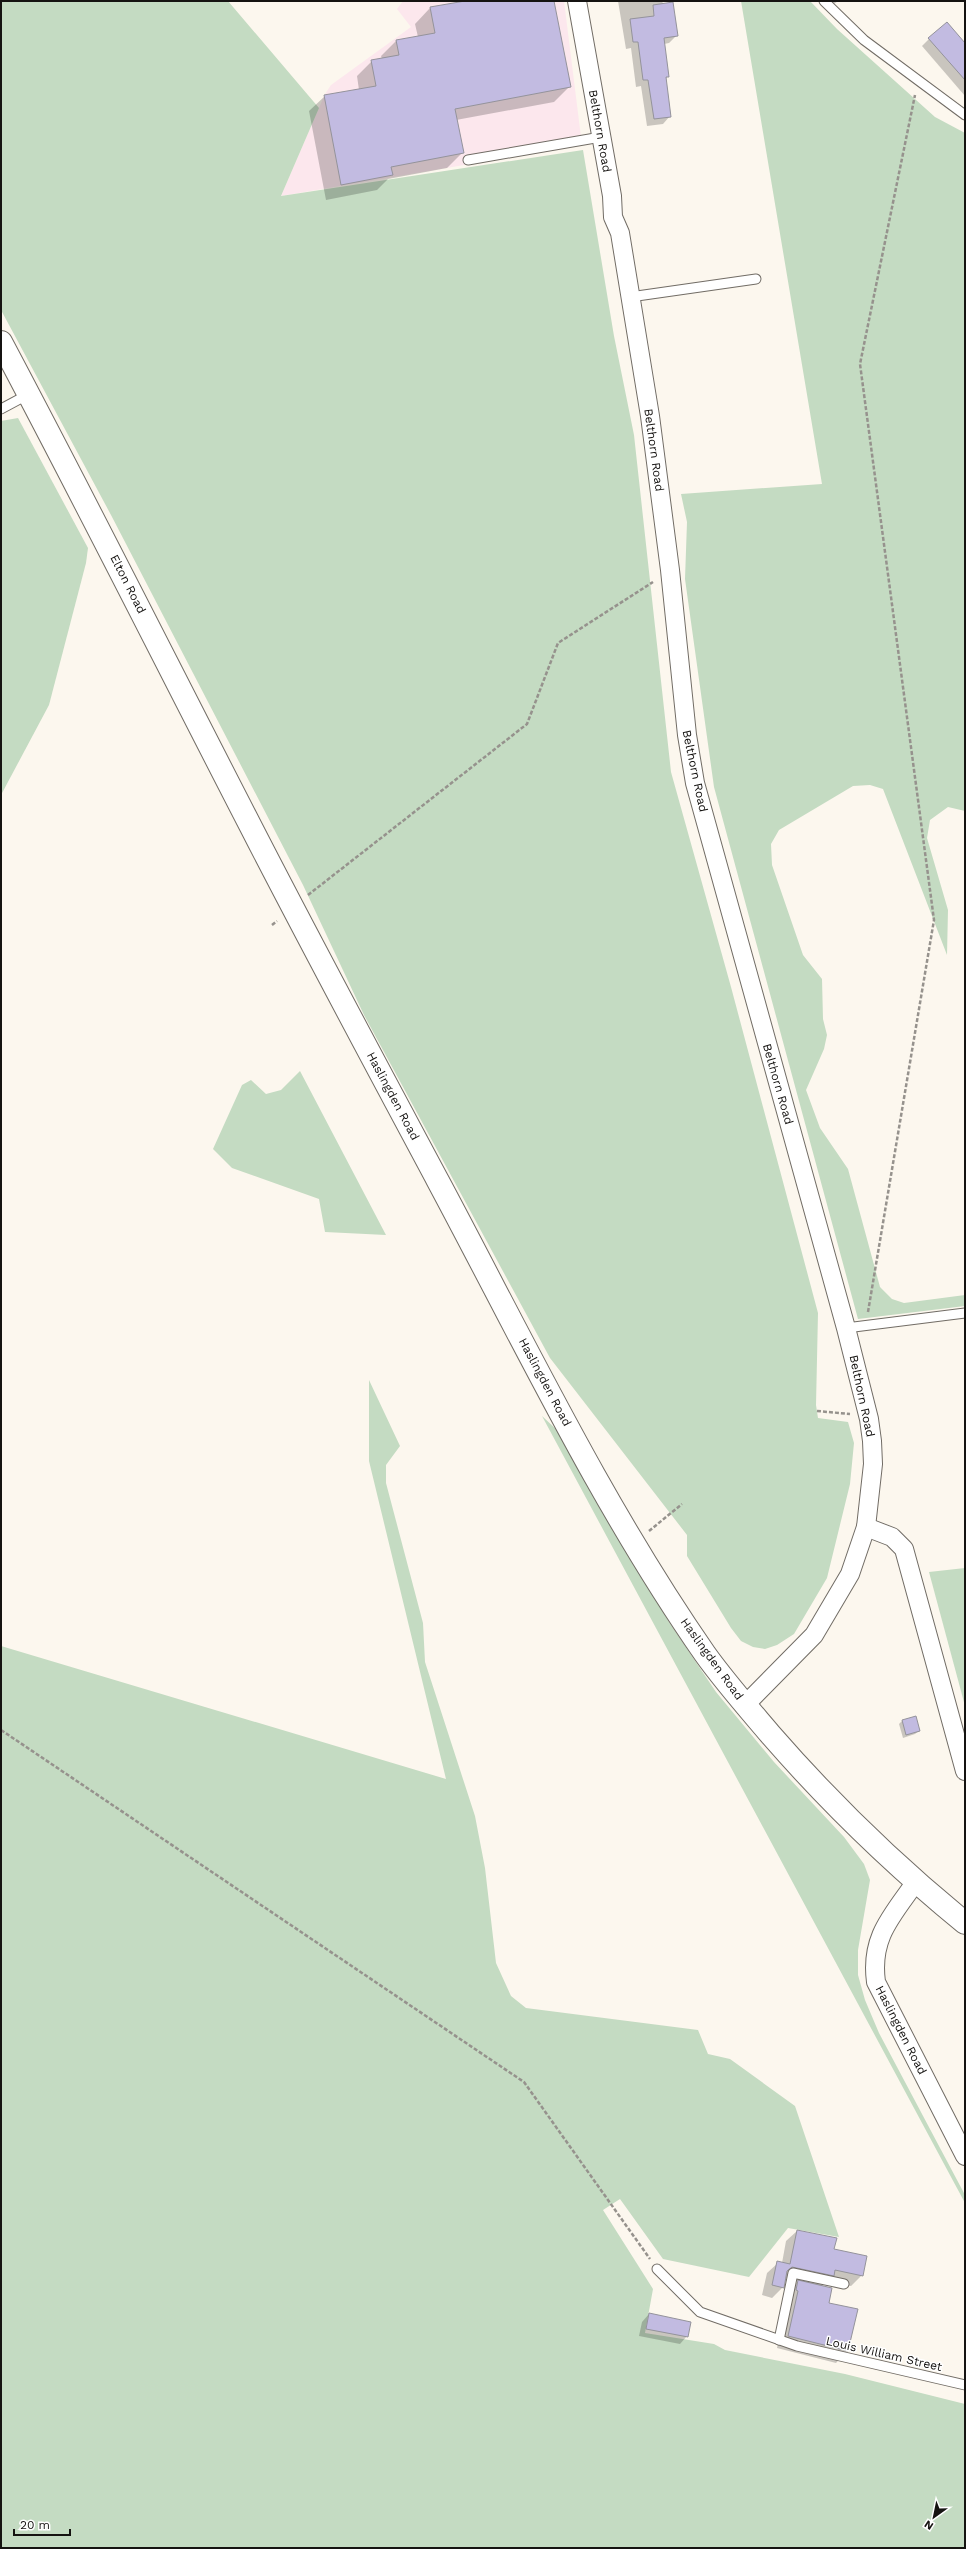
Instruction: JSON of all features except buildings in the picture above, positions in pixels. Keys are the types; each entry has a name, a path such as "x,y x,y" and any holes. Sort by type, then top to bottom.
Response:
{"main road":[{"name":"Elton Road","path":"1,342 251,828"},
{"name":"Haslingden Road","path":"251,828 598,1479 634,1542 707,1656 805,1774 858,1830 915,1883 965,1922"}],"street":[{"name":"Belthorn Road","path":"577,1 612,196 612,217 620,233 650,416 670,570 687,735 695,783 846,1328 868,1415 874,1464 866,1527 850,1574 814,1635 746,1704"},
{"path":"866,1527 892,1537 904,1549 965,1771"},
{"name":"Haslingden Road","path":"915,1883 884,1927 877,1942 874,1966 876,1982 965,2156"}],"lane":[{"path":"824,1 864,40 965,116"},
{"path":"468,160 601,137"},
{"path":"630,297 756,279"},
{"path":"1,409 29,394"},
{"path":"846,1328 866,1324 965,1313"},
{"name":"Louis William Street","path":"657,2269 700,2312 797,2346 965,2385"},
{"path":"779,2340 794,2273 844,2284"}],"path":[{"path":"866,1324 934,920 860,364 918,81"},
{"path":"293,907 527,724 558,643 670,570"},
{"path":"817,1411 868,1415"},
{"path":"634,1542 682,1504"},
{"path":"1,1730 524,2082 657,2269"}],"shaded area":[{"path":"403,1 564,1 582,145 281,196 325,94 331,85 411,27 397,9"}],"green space":[{"path":"1,1 228,1 319,108 281,196 583,150 614,336 634,435 671,772 731,987 818,1313 816,1405 818,1418 848,1422 854,1443 850,1484 827,1578 794,1634 777,1645 765,1649 753,1647 741,1641 731,1628 687,1556 687,1535 550,1358 364,1015 303,885 111,515 1,310"},
{"path":"741,1 810,1 837,29 935,117 965,133 965,811 948,807 930,820 927,838 948,910 947,955 883,789 870,785 853,786 779,830 771,844 772,865 803,955 822,979 823,1019 827,1035 824,1049 806,1090 820,1128 848,1169 880,1287 892,1299 904,1303 965,1295 965,1306 858,1319 714,787 685,579 687,522 681,494 822,484"},
{"path":"18,418 88,548 86,563 49,705 1,795 1,421"},
{"path":"300,1071 386,1235 325,1232 319,1199 232,1168 213,1149 242,1085 251,1080 266,1094 281,1090"},
{"path":"369,1380 400,1446 386,1465 386,1483 423,1623 425,1662 475,1816 485,1868 496,1963 511,1996 526,2008 698,2030 708,2054 730,2059 795,2106 839,2237 788,2228 749,2277 663,2259 620,2199 603,2210 653,2289 645,2333 714,2344 725,2350 845,2374 965,2404 965,2548 1,2548 1,1646 446,1779 369,1461"},
{"path":"542,1416 558,1431 669,1622 716,1692 774,1762 844,1837 864,1864 870,1880 858,1950 858,1975 865,2000 879,2033 965,2195 965,2203"},
{"path":"965,1568 965,1706 929,1572"}]}
